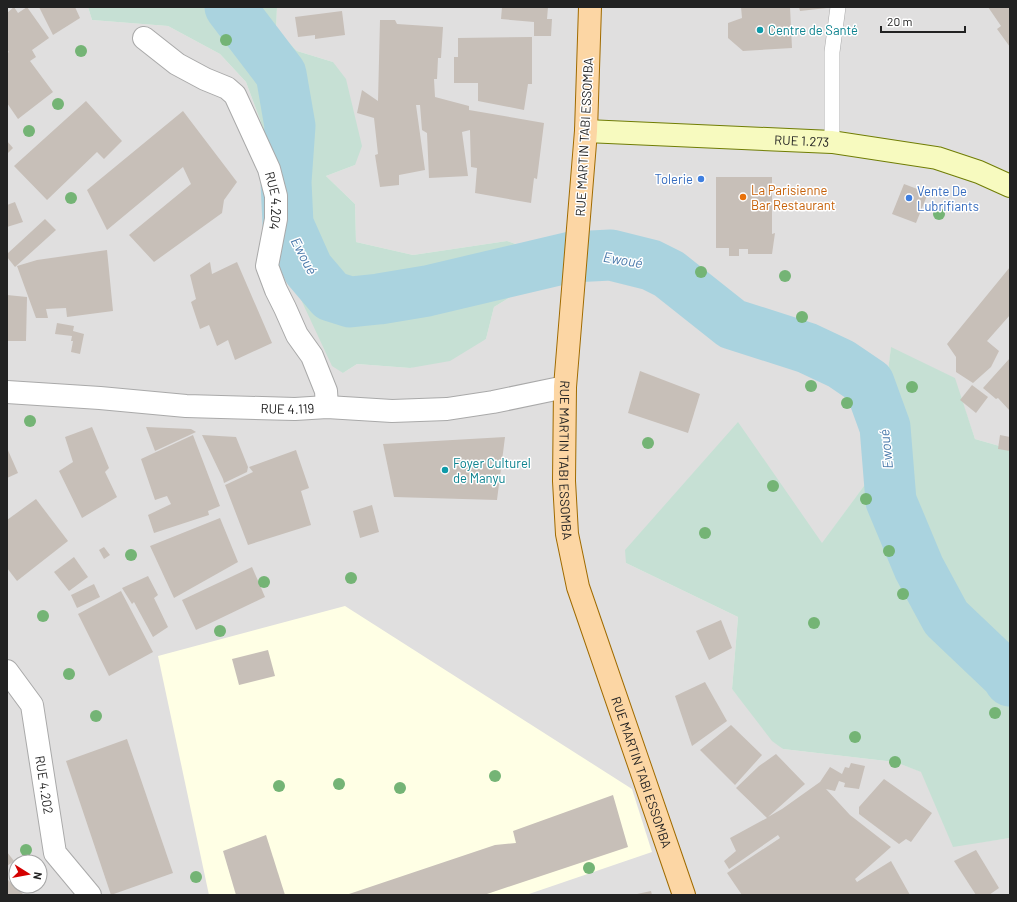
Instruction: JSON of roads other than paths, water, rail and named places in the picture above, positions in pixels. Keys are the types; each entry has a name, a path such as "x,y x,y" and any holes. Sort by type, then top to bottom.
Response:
{"main road":[{"name":"RUE MARTIN TABI ESSOMBA","path":"590,7 586,131 565,387 564,481 567,534 578,587 684,895"},
{"name":"RUE 1.273","path":"586,131 832,142 937,158 979,172 1010,186"}],"street":[{"name":"RUE 4.204","path":"144,38 177,64 205,79 227,88 235,95 269,169 276,196 276,219 267,266 276,290 297,335 312,356 326,391 327,407"},
{"name":"RUE 4.119","path":"7,392 100,398 186,406 295,409 327,407 392,411 446,409 493,402 565,387"},
{"name":"RUE 4.202","path":"7,671 32,705 55,853 90,895"}],"lane":[{"path":"832,142 832,52 838,7"}],"waterway":[{"name":"Ewoué","path":"230,7 281,74 290,126 286,182 288,224 308,269 331,296 350,302 379,299 427,291 571,257 611,255 651,265 669,274 732,324 807,348 841,364 869,383 885,427 891,501 919,568 946,618 1006,675 1010,681"}],"place":[{"name":"Centre de Santé","path":"760,30"},
{"name":"Tolerie","path":"701,179"},
{"name":"La Parisienne Bar Restaurant","path":"743,197"},
{"name":"Vente De Lubrifiants","path":"909,198"},
{"name":"Foyer Culturel de Manyu","path":"445,470"}]}
